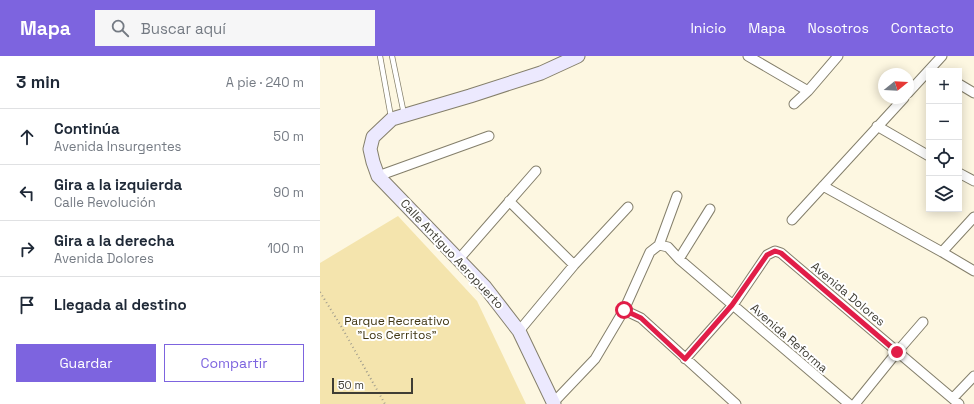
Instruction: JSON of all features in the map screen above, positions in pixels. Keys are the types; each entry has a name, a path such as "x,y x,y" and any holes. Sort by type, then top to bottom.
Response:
{"street":[{"path":"398,118 541,73 577,56"},
{"path":"748,56 808,91"},
{"path":"794,104 808,91 838,56"},
{"path":"934,68 942,56"},
{"path":"914,87 926,76"},
{"path":"962,86 974,93"},
{"path":"792,220 898,104"},
{"name":"Calle Antiguo Aeropuerto","path":"398,118 373,137 370,149 378,176 486,287 519,330 553,404"},
{"path":"877,126 926,154"},
{"path":"378,176 489,136"},
{"path":"459,259 536,171"},
{"path":"962,175 974,181"},
{"path":"823,186 974,271"},
{"path":"553,404 595,359 624,310 650,252 659,245 677,196"},
{"path":"509,201 574,265"},
{"path":"519,330 574,265 628,207"},
{"path":"678,258 710,209"},
{"path":"942,252 974,217"},
{"name":"Avenida Reforma","path":"659,245 668,247 678,258 732,305 849,404"},
{"name":"Avenida Dolores","path":"732,305 767,255 775,251 781,253 956,401"},
{"path":"685,359 732,305"},
{"path":"624,310 641,318 736,404"},
{"path":"855,404 923,322"},
{"path":"956,401 974,376"}],"lane":[{"path":"380,56 398,118"},
{"path":"392,56 398,118"}],"path":[{"path":"320,292 386,404"}],"green space":[{"name":"Parque Recreativo \"Los Cerritos\"","path":"398,216 477,301 526,404 320,404 320,263"}],"route":[{"path":"624,310 641,318 685,359 732,305 767,255 775,251 781,253 897,352"}]}
